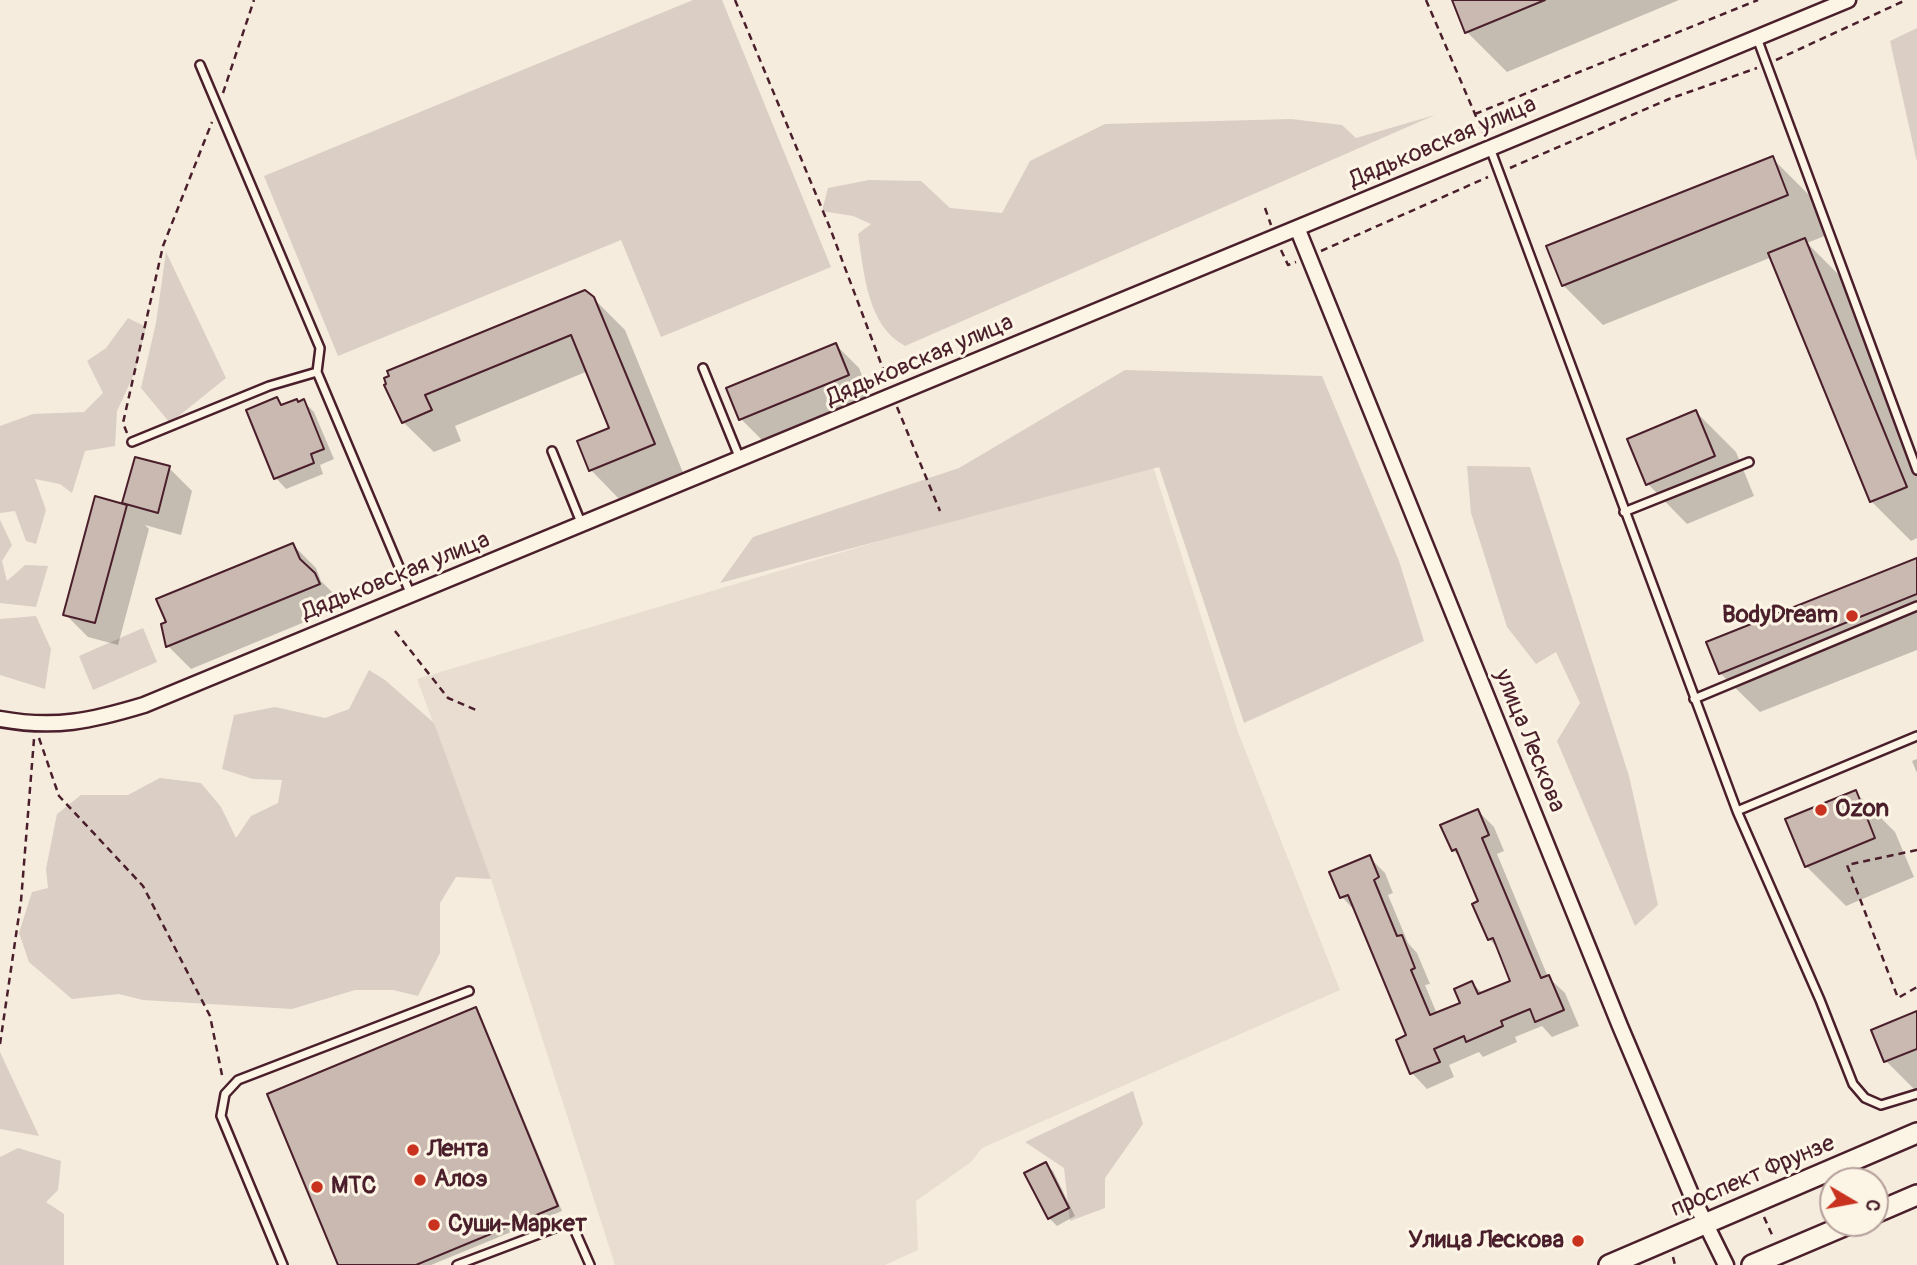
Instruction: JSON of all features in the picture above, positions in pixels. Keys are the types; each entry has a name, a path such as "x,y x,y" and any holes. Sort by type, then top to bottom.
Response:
{"main road":[{"name":"проспект Фрунзе","path":"1609,1265 1917,1133"},
{"path":"1889,1207 1917,1195"},
{"path":"1752,1265 1819,1236"}],"street":[{"name":"Дядьковская улица","path":"0,719 35,725 68,724 144,705 1298,230 1848,0"},
{"name":"улица Лескова","path":"1298,230 1620,1026 1726,1265"}],"lane":[{"path":"1757,38 1917,470"},
{"path":"200,65 320,348 317,372 411,596"},
{"path":"1490,148 1693,699 1737,811 1820,1000 1853,1084 1864,1098 1881,1105 1917,1094"},
{"path":"703,368 741,460"},
{"path":"132,442 269,386 317,372"},
{"path":"552,451 583,525"},
{"path":"1625,512 1749,462"},
{"path":"1693,699 1917,606"},
{"path":"1737,811 1917,736"},
{"path":"283,1265 221,1116 225,1094 238,1080 469,991"},
{"path":"457,1265 477,1261 571,1222 590,1265"}],"path":[{"path":"132,442 123,423 163,246 218,107 254,0"},
{"path":"735,0 830,228 940,511"},
{"path":"1426,0 1490,148"},
{"path":"1475,114 1758,0"},
{"path":"1287,265 1669,99 1768,64 1906,0"},
{"path":"395,631 448,698 476,710"},
{"path":"0,1044 21,901 35,725"},
{"path":"35,725 59,796 142,886 210,1016 225,1094"},
{"path":"1917,850 1847,865 1898,998 1917,987"},
{"path":"1758,1202 1779,1253"}],"shaded area":[{"path":"693,0 722,0 831,267 661,337 621,240 338,356 264,176"},
{"path":"1917,28 1917,162 1890,41"},
{"path":"1435,115 905,346 892,337 882,325 865,281 858,234 871,224 853,216 822,211 828,188 869,180 921,181 950,208 1002,213 1030,161 1105,124 1291,119 1342,125 1356,138"},
{"path":"166,252 226,378 170,423 141,388 156,323"},
{"path":"128,318 146,327 135,372 117,411 115,446 85,451 72,493 60,484 35,479 46,510 36,544 26,541 15,511 0,513 0,426 33,414 84,412 103,393 87,361 106,348"},
{"path":"1125,370 1322,376 1399,561 1424,641 1244,723 1159,467 720,583 753,537 959,468"},
{"path":"1151,460 1238,732 1340,990 982,1148 971,1162 916,1201 918,1250 885,1265 615,1265 491,879 417,679"},
{"path":"1467,466 1530,467 1629,776 1658,905 1635,926 1557,741 1580,703 1556,652 1536,664 1507,627 1471,513"},
{"path":"0,520 12,545 2,561 7,581 25,565 48,566 36,607 0,603"},
{"path":"36,616 51,649 45,689 0,675 0,619"},
{"path":"143,628 157,662 93,690 79,656"},
{"path":"369,670 385,680 434,723 491,879 456,877 440,903 440,953 418,996 393,990 355,990 292,1009 143,1000 119,994 72,999 29,962 19,933 32,892 48,888 46,869 57,814 81,795 128,795 160,778 201,783 221,807 236,838 251,816 278,803 282,780 253,779 222,769 234,715 275,707 325,718 349,709"},
{"path":"0,1052 39,1136 0,1129"},
{"path":"1133,1091 1143,1124 1105,1178 1105,1208 1070,1221 1064,1168 1025,1142"},
{"path":"18,1148 61,1161 58,1190 46,1202 64,1214 64,1265 0,1265 0,1157"}],"building":[{"path":"1452,0 1545,0 1465,33"},
{"path":"1773,156 1788,195 1562,286 1546,246"},
{"path":"1805,238 1907,487 1870,502 1768,253"},
{"path":"585,290 594,297 655,444 589,471 577,441 609,428 571,335 425,395 432,410 402,423 384,385 384,378 389,376 387,371"},
{"path":"836,343 849,375 739,420 726,388"},
{"path":"277,397 281,405 304,399 324,449 311,454 314,463 274,479 246,410"},
{"path":"1696,410 1715,456 1646,485 1627,439"},
{"path":"135,457 170,466 158,513 122,503"},
{"path":"95,496 127,505 95,623 63,615"},
{"path":"293,543 300,559 315,573 320,584 166,647 161,624 166,622 156,599"},
{"path":"1917,558 1917,594 1719,674 1706,642"},
{"path":"1856,790 1875,838 1805,867 1785,819"},
{"path":"1478,809 1489,835 1482,838 1541,978 1549,975 1564,1010 1535,1022 1530,1009 1501,1021 1503,1026 1466,1042 1464,1036 1434,1049 1440,1062 1410,1074 1396,1040 1406,1035 1348,895 1340,898 1329,872 1370,855 1379,877 1374,880 1397,936 1402,935 1415,968 1411,970 1430,1015 1460,1003 1454,989 1472,981 1478,994 1510,981 1493,938 1488,940 1472,904 1478,901 1456,849 1452,851 1440,825"},
{"name":"Лента","path":"476,1007 558,1206 416,1265 338,1265 267,1094"},
{"path":"1917,1011 1917,1049 1884,1062 1871,1030"},
{"path":"1046,1162 1069,1208 1048,1219 1024,1173"}],"place":[{"name":"BodyDream","path":"1852,616"},
{"name":"Ozon","path":"1821,810"},
{"name":"Лента","path":"413,1150"},
{"name":"Алоэ","path":"420,1180"},
{"name":"МТС","path":"317,1187"},
{"name":"Суши-Маркет","path":"434,1225"},
{"name":"Улица Лескова","path":"1578,1241"}]}
